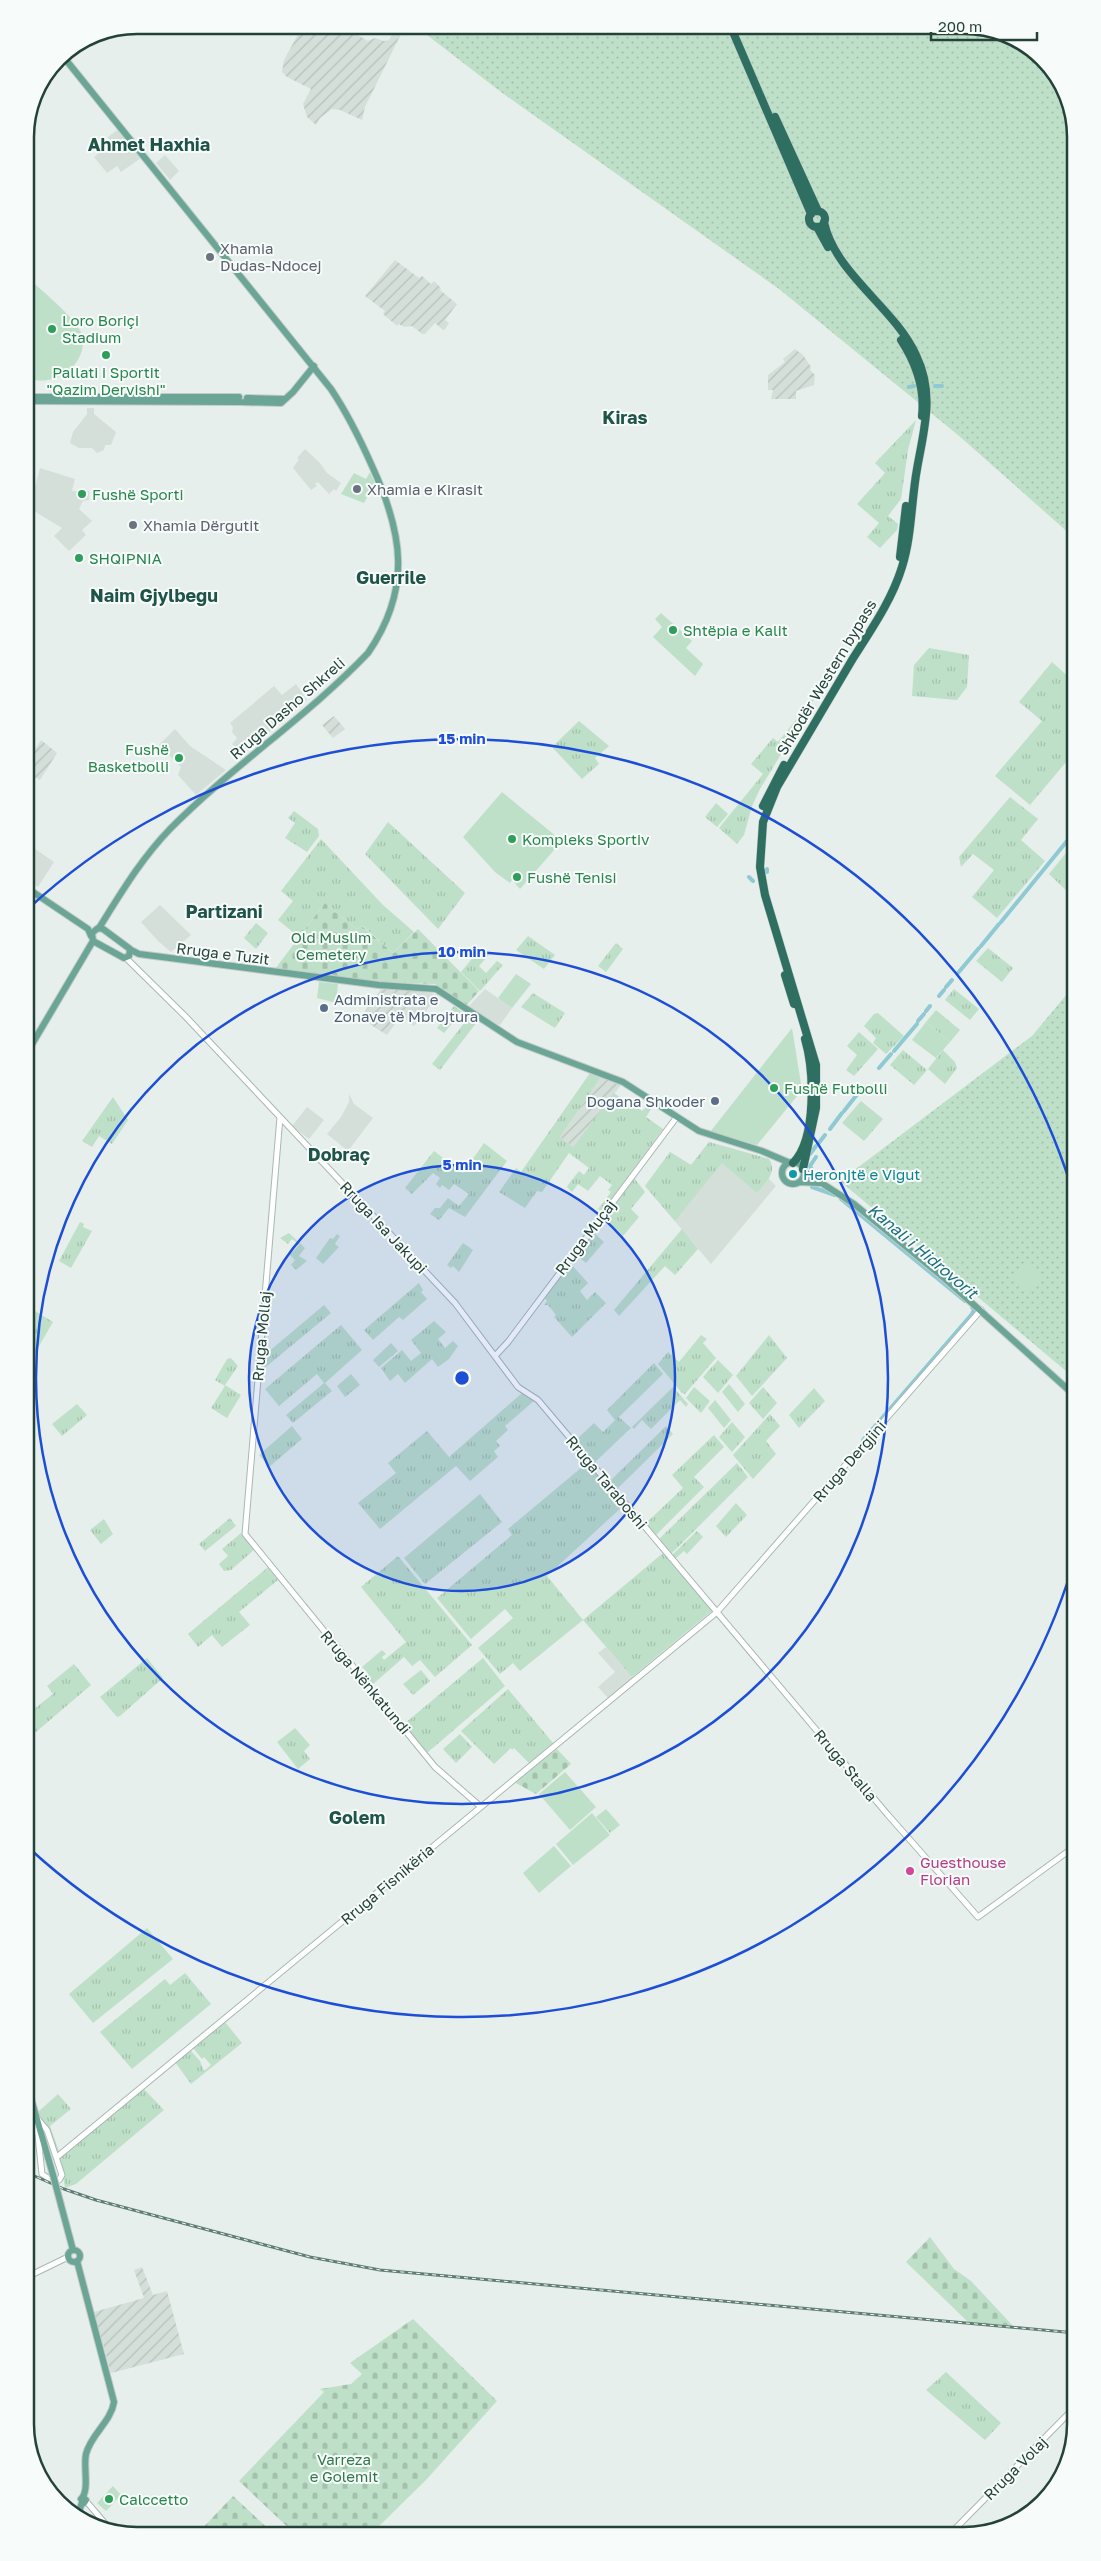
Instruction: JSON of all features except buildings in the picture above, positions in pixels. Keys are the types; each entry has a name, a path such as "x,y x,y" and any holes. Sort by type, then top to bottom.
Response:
{"highway":[{"name":"Shkodër Western bypass","path":"734,34 814,212 824,215 824,222 832,244 839,256 892,318 916,354 927,388 928,406 914,485 907,546 894,590 777,787 762,828 759,856 763,888 816,1064 817,1083 814,1125 803,1170"},
{"name":"Shkodër Western bypass","path":"739,34 814,212 810,222 817,227 836,260 886,318 905,345 918,373 923,410 909,482 901,551 891,582 774,782 760,818 755,838 757,882 806,1043 809,1060 811,1085 808,1123 802,1150 791,1163"},
{"path":"817,227 824,222"}],"main road":[{"name":"Rruga Dasho Shkreli","path":"34,1040 92,939 93,931 98,928 136,869 169,830 230,772 357,664 381,634 397,589 399,545 386,497 348,414 314,366 67,61"},
{"path":"34,397 283,401 293,392 314,366"},
{"path":"34,401 240,399"},
{"path":"34,893 88,929 92,939 127,958 139,954"},
{"path":"88,929 98,928 139,954"},
{"path":"127,958 131,950"},
{"name":"Rruga e Tuzit","path":"139,954 379,986 433,988 447,995 499,1032 537,1052 623,1082 646,1095 676,1118 709,1136 772,1155 791,1163"},
{"path":"772,1155 787,1182 792,1184 799,1182 821,1183"},
{"path":"782,1172 791,1163 799,1164 803,1170 854,1204 981,1310 1067,1389"},
{"path":"799,1182 803,1170"},
{"path":"34,2110 73,2250 80,2254 77,2261 114,2402 111,2412 88,2447 84,2466 84,2500 80,2510"},
{"path":"73,2250 68,2257 71,2261 77,2261"}],"street":[{"name":"Rruga Isa Jakupi","path":"127,958 186,1017 455,1303 494,1356"},
{"name":"Rruga Mollaj","path":"257,1550 244,1530 280,1117"},
{"name":"Rruga Muçaj","path":"494,1356 508,1342 676,1118"},
{"name":"Rruga Dergjini","path":"717,1612 981,1310"},
{"name":"Rruga Taraboshi","path":"494,1356 518,1387 538,1400 717,1612"},
{"name":"Rruga Nënkatundi","path":"257,1550 435,1767 480,1807"},
{"name":"Rruga Fisnikëria","path":"57,2157 717,1612"},
{"name":"Rruga Stalla","path":"717,1612 888,1815 978,1917 1067,1852"},
{"path":"36,2117 47,2130 62,2178 53,2181 42,2174 36,2117"},
{"path":"34,2274 68,2257"},
{"name":"Rruga Volaj","path":"957,2527 1067,2415"},
{"path":"84,2500 103,2522"}],"shaded area":[{"path":"298,34 356,34 368,41 375,38 384,41 389,40 392,34 401,34 365,107 362,120 340,110 332,109 320,118 316,125 307,117 303,104 311,89 287,77 282,72 284,60"},
{"path":"117,130 141,158 121,172 117,166 107,173 94,157 111,143 108,137"},
{"path":"165,155 179,171 170,180 156,163"},
{"path":"395,260 419,278 422,276 431,284 434,281 441,288 440,290 457,304 445,320 449,323 445,329 443,330 435,323 425,334 422,334 412,326 404,327 399,324 397,326 383,314 385,311 365,296"},
{"path":"795,349 803,355 811,367 810,370 815,375 814,385 796,391 796,399 771,399 773,390 768,390 768,375 785,362 783,359"},
{"path":"87,408 94,408 94,414 116,432 111,445 105,445 104,450 97,453 92,448 79,448 70,443 73,432 87,414"},
{"path":"305,449 320,463 327,473 341,483 336,491 334,489 329,494 318,482 315,484 317,486 311,490 293,468 299,459 297,458"},
{"path":"40,468 75,479 72,491 89,491 89,500 83,501 79,509 92,521 82,530 86,535 69,551 54,536 62,528 34,511 34,490"},
{"path":"296,684 307,700 243,754 232,744 237,738 232,732 233,727 230,723 274,686 282,695"},
{"path":"334,716 345,729 333,738 322,725"},
{"path":"175,729 190,746 226,770 196,795 178,775 181,767 159,745"},
{"path":"41,740 57,753 40,780 34,777 34,751"},
{"path":"34,848 54,862 38,887 34,884"},
{"path":"160,905 191,935 171,952 141,922"},
{"path":"381,989 419,991 387,1035 360,1018"},
{"path":"485,989 512,1008 500,1025 493,1023 469,1006"},
{"path":"419,991 439,995 414,1026 401,1016"},
{"path":"601,1077 621,1085 573,1147 560,1137"},
{"path":"349,1094 354,1104 373,1118 348,1151 327,1134 341,1117 349,1102"},
{"path":"307,1107 324,1120 309,1139 292,1126"},
{"path":"709,1142 769,1159 772,1169 769,1179 776,1186 711,1264 645,1186 670,1152 691,1165"},
{"path":"606,1647 633,1678 608,1698 598,1687 615,1672 598,1653"},
{"path":"142,2267 153,2295 167,2291 184,2354 111,2373 94,2312 144,2298 134,2270"}],"green space":[{"path":"426,34 971,34 991,37 1027,55 1046,74 1053,85 1062,104 1066,124 1067,531 958,435 779,289 501,92"},
{"name":"Loro Boriçi Stadium","path":"34,283 74,322 82,335 83,346 80,356 66,372 57,378 34,379"},
{"path":"916,420 908,450 901,499 888,516 898,524 897,530 880,548 867,537 879,523 857,504 885,473 875,463"},
{"path":"370,472 375,483 364,503 341,494 354,473 366,479"},
{"path":"661,613 692,641 686,648 703,664 695,676 653,637 662,627 655,619"},
{"path":"929,648 969,655 967,687 957,700 912,696 914,665"},
{"path":"1052,662 1067,675 1067,761 1030,805 995,776 1042,721 1019,702"},
{"path":"819,691 760,789 752,806 744,835 737,844 719,828 763,774 751,764 773,738 778,742"},
{"path":"579,721 609,746 595,758 599,764 582,779 552,747"},
{"name":"Kompleks Sportiv","path":"502,792 562,841 520,889 512,880 510,883 495,872 463,837"},
{"path":"1010,797 1038,819 1021,840 1045,861 997,918 972,897 994,870 973,854 961,867 959,857"},
{"path":"716,803 728,814 717,827 705,817"},
{"path":"294,811 318,829 319,836 307,852 285,838 295,823 288,818"},
{"path":"388,822 465,893 438,929 365,854"},
{"path":"321,839 383,905 414,932 393,953 363,926 356,929 325,903 299,937 278,920 293,901 281,891"},
{"path":"1066,853 1067,854 1067,891 1049,874"},
{"name":"Old Muslim Cemetery","path":"325,903 356,929 362,926 393,953 418,929 479,991 467,1005 435,984 378,982 275,969"},
{"path":"256,923 268,933 256,949 244,938"},
{"path":"528,936 555,955 544,969 516,950"},
{"path":"616,943 623,949 606,972 598,966"},
{"path":"988,948 1013,968 1002,982 976,961"},
{"path":"480,949 489,955 479,966 486,973 497,961 503,965 480,991 461,972"},
{"path":"516,974 531,984 512,1008 498,998"},
{"path":"319,982 338,984 336,1003 317,998"},
{"path":"954,989 979,1009 970,1020 945,1000"},
{"path":"533,993 565,1013 555,1028 521,1007"},
{"path":"1067,994 1067,1372 840,1181 1032,1036"},
{"path":"454,1006 462,1012 444,1033 437,1028"},
{"path":"936,1010 960,1030 950,1042 926,1022"},
{"path":"878,1013 904,1036 886,1054 873,1043 876,1038 864,1026 874,1014"},
{"path":"469,1017 477,1022 440,1070 432,1064"},
{"path":"926,1022 950,1042 936,1058 912,1040"},
{"name":"Fushë Futbolli","path":"792,1028 802,1090 757,1145 710,1132"},
{"path":"859,1032 878,1049 854,1076 846,1070 857,1055 847,1046"},
{"path":"903,1050 927,1070 914,1085 890,1065"},
{"path":"943,1050 955,1062 957,1068 945,1084 928,1069"},
{"path":"590,1073 601,1077 560,1137 573,1147 614,1093 634,1108 636,1106 642,1111 650,1104 653,1106 646,1117 663,1129 602,1212 598,1209 611,1192 608,1190 612,1185 600,1176 588,1191 578,1184 572,1192 567,1187 568,1185 579,1171 584,1175 589,1168 569,1153 542,1192 537,1191 525,1208 499,1192 516,1168 521,1172"},
{"path":"113,1097 128,1120 112,1144 99,1136 92,1147 82,1141"},
{"path":"861,1101 883,1119 864,1141 842,1123"},
{"path":"709,1142 769,1159 772,1169 771,1173 757,1193 722,1163 675,1221 645,1186 670,1152 691,1165"},
{"path":"484,1143 507,1161 465,1217 449,1208 439,1220 430,1214 435,1208 440,1208 448,1198 459,1206 469,1194 454,1184 449,1190 442,1185 440,1188 436,1184 440,1178 433,1173 412,1194 405,1188 434,1151 463,1173"},
{"path":"634,1178 645,1192 631,1209 639,1217 623,1236 604,1217"},
{"path":"80,1222 84,1224 83,1227 92,1231 71,1268 59,1261"},
{"path":"682,1229 698,1249 675,1275 665,1266 619,1316 614,1310"},
{"path":"593,1232 604,1242 586,1263 575,1254"},
{"path":"289,1233 305,1248 299,1256 307,1261 296,1270 291,1265 295,1260 290,1255 299,1245 292,1239 288,1244 280,1238"},
{"path":"337,1234 340,1236 335,1244 339,1247 323,1264 316,1258 330,1238 333,1239"},
{"path":"463,1243 473,1250 459,1272 453,1266 451,1268 447,1265"},
{"path":"1027,1262 1044,1277 1030,1294 1013,1280"},
{"path":"570,1263 588,1283 580,1291 587,1300 595,1292 606,1303 572,1337 554,1317 556,1315 548,1305 544,1305 547,1301 544,1297"},
{"path":"419,1283 423,1290 421,1292 427,1299 403,1320 399,1317 373,1340 364,1330"},
{"path":"324,1305 331,1313 261,1371 261,1358"},
{"path":"34,1310 53,1322 34,1355"},
{"path":"434,1321 446,1332 438,1339 445,1348 453,1341 458,1346 449,1359 438,1367 432,1359 405,1383 398,1374 390,1381 381,1368 402,1350 411,1361 421,1353 411,1340"},
{"path":"341,1325 362,1350 325,1383 332,1391 293,1423 286,1415 324,1383 317,1374 279,1406 265,1389"},
{"path":"701,1335 707,1339 703,1343 716,1358 685,1394 682,1393 658,1364 668,1352 679,1362"},
{"path":"769,1335 787,1358 752,1396 736,1376"},
{"path":"391,1343 398,1351 379,1367 373,1360"},
{"path":"231,1358 238,1366 225,1385 241,1395 227,1418 211,1408 225,1386 215,1380 227,1359"},
{"path":"718,1360 733,1375 718,1393 703,1377"},
{"path":"654,1363 663,1374 619,1417 631,1428 594,1463 576,1440 594,1423 603,1432 615,1420 607,1410"},
{"path":"351,1374 360,1385 345,1397 337,1386"},
{"path":"729,1384 745,1404 738,1412 722,1392"},
{"path":"673,1387 688,1404 686,1407 680,1400 651,1429 642,1420 634,1429 632,1427"},
{"path":"694,1387 710,1401 701,1413 686,1398"},
{"path":"763,1387 777,1403 763,1419 749,1403"},
{"path":"814,1388 825,1401 799,1428 789,1415"},
{"path":"522,1393 535,1400 505,1426 508,1430 496,1441 500,1446 494,1451 498,1457 470,1481 456,1466 380,1529 358,1503 396,1473 388,1463 427,1431 449,1457"},
{"path":"715,1400 731,1420 724,1428 708,1408"},
{"path":"77,1404 87,1415 62,1436 52,1424"},
{"path":"770,1414 780,1426 766,1441 776,1454 753,1479 733,1455"},
{"path":"732,1422 745,1437 732,1452 719,1437"},
{"path":"292,1426 302,1439 269,1467 259,1455"},
{"path":"666,1426 673,1434 616,1490 609,1482"},
{"path":"714,1435 724,1447 694,1477 704,1487 655,1536 645,1524 683,1488 672,1475"},
{"path":"588,1462 623,1506 547,1576 583,1620 520,1671 513,1663 500,1674 478,1648 513,1618 505,1609 471,1639 437,1598 512,1535 508,1529"},
{"path":"737,1463 748,1477 671,1554 659,1539"},
{"path":"480,1494 502,1522 425,1584 404,1558"},
{"path":"736,1503 747,1515 726,1537 716,1526"},
{"path":"230,1518 236,1526 205,1551 199,1544"},
{"path":"104,1519 113,1534 101,1544 90,1530"},
{"path":"697,1531 703,1537 687,1554 684,1551 675,1559 672,1555"},
{"path":"241,1533 254,1550 231,1570 224,1571 219,1564 228,1556 222,1549"},
{"path":"663,1553 713,1610 632,1677 583,1620"},
{"path":"398,1556 472,1645 435,1677 420,1660 412,1666 404,1657 372,1685 365,1676 368,1673 362,1667 382,1650 386,1654 382,1657 384,1660 406,1642 361,1587"},
{"path":"268,1567 278,1580 239,1612 250,1625 222,1647 212,1635 198,1647 188,1634"},
{"path":"147,1658 163,1678 117,1717 100,1697"},
{"path":"483,1658 505,1686 427,1753 404,1724"},
{"path":"74,1664 91,1685 36,1732 34,1730 34,1709 53,1694 47,1686"},
{"path":"421,1670 430,1681 413,1695 403,1684"},
{"path":"508,1689 553,1743 529,1763 514,1748 512,1750 511,1748 494,1764 461,1731"},
{"path":"295,1728 310,1745 304,1751 310,1759 298,1769 277,1742"},
{"path":"460,1734 472,1747 456,1763 443,1749"},
{"path":"557,1749 571,1764 536,1794 514,1782"},
{"path":"565,1772 596,1807 570,1830 539,1794"},
{"path":"606,1809 620,1825 610,1833 596,1817"},
{"path":"592,1813 610,1835 573,1865 556,1844"},
{"path":"554,1846 571,1866 539,1893 523,1873"},
{"path":"147,1928 173,1959 93,2023 69,1994"},
{"path":"185,1973 211,2004 132,2069 100,2032 165,1979 170,1985"},
{"path":"225,2022 242,2043 191,2084 175,2062 190,2050 200,2061 204,2071 211,2065 204,2057 202,2059 193,2048"},
{"path":"143,2088 164,2110 76,2184 65,2188 60,2157"},
{"path":"58,2094 71,2109 50,2126 59,2151 57,2152 38,2112"},
{"path":"930,2237 954,2269 971,2281 1014,2327 968,2322 906,2262"},
{"name":"Varreza e Golemit","path":"413,2319 497,2401 426,2480 378,2527 288,2527 239,2481 324,2392 320,2389 351,2384 362,2374 350,2363"},
{"path":"946,2372 1001,2423 985,2440 926,2390"},
{"name":"Calccetto","path":"113,2486 121,2495 106,2511 97,2503"},
{"path":"233,2496 266,2527 204,2527"}],"waterway":[{"path":"909,387 914,386"},
{"path":"935,386 942,386"},
{"name":"Kanali i Hidrovorit","path":"1001,922 1067,841"},
{"path":"749,877 753,881"},
{"name":"Kanali i Hidrovorit","path":"981,946 999,924"},
{"name":"Kanali i Hidrovorit","path":"958,973 979,948"},
{"name":"Kanali i Hidrovorit","path":"946,987 952,980"},
{"name":"Kanali i Hidrovorit","path":"939,996 944,990"},
{"name":"Kanali i Hidrovorit","path":"926,1011 930,1006"},
{"name":"Kanali i Hidrovorit","path":"918,1021 924,1014"},
{"name":"Kanali i Hidrovorit","path":"894,1051 917,1024"},
{"name":"Kanali i Hidrovorit","path":"879,1068 891,1054"},
{"name":"Kanali i Hidrovorit","path":"844,1111 863,1087"},
{"name":"Kanali i Hidrovorit","path":"830,1129 842,1113"},
{"name":"Kanali i Hidrovorit","path":"818,1144 825,1135"},
{"name":"Kanali i Hidrovorit","path":"810,1154 816,1146"},
{"name":"Kanali i Hidrovorit","path":"814,1174 810,1166 816,1157"},
{"name":"Kanali i Hidrovorit","path":"812,1187 835,1195"},
{"name":"Kanali i Hidrovorit","path":"841,1199 965,1301"},
{"name":"Kanali i Hidrovorit","path":"863,1440 972,1314 974,1310 972,1307"}],"railway":[{"path":"34,2176 96,2200 310,2257 380,2270 1067,2332"}],"place":[{"name":"Xhamia Dudas-Ndocej","path":"210,257"},
{"name":"Loro Boriçi Stadium","path":"52,329"},
{"name":"Pallati i Sportit \"Qazim Dervishi\"","path":"106,355"},
{"name":"Xhamia e Kirasit","path":"357,489"},
{"name":"Fushë Sporti","path":"82,494"},
{"name":"Xhamia Dërgutit","path":"133,525"},
{"name":"SHQIPNIA","path":"79,558"},
{"name":"Shtëpia e Kalit","path":"673,630"},
{"name":"Fushë Basketbolli","path":"179,758"},
{"name":"Kompleks Sportiv","path":"512,839"},
{"name":"Fushë Tenisi","path":"517,877"},
{"name":"Administrata e Zonave të Mbrojtura","path":"324,1008"},
{"name":"Fushë Futbolli","path":"774,1088"},
{"name":"Dogana Shkoder","path":"715,1101"},
{"name":"Heronjtë e Vigut","path":"793,1174"},
{"name":"Guesthouse Florian","path":"910,1871"},
{"name":"Calccetto","path":"109,2499"}],"district":[{"name":"Ahmet Haxhia","path":"149,144"},
{"name":"Kiras","path":"625,417"},
{"name":"Guerrile","path":"391,577"},
{"name":"Naim Gjylbegu","path":"154,595"},
{"name":"Partizani","path":"224,911"},
{"name":"Dobraç","path":"339,1154"},
{"name":"Golem","path":"357,1817"}]}
